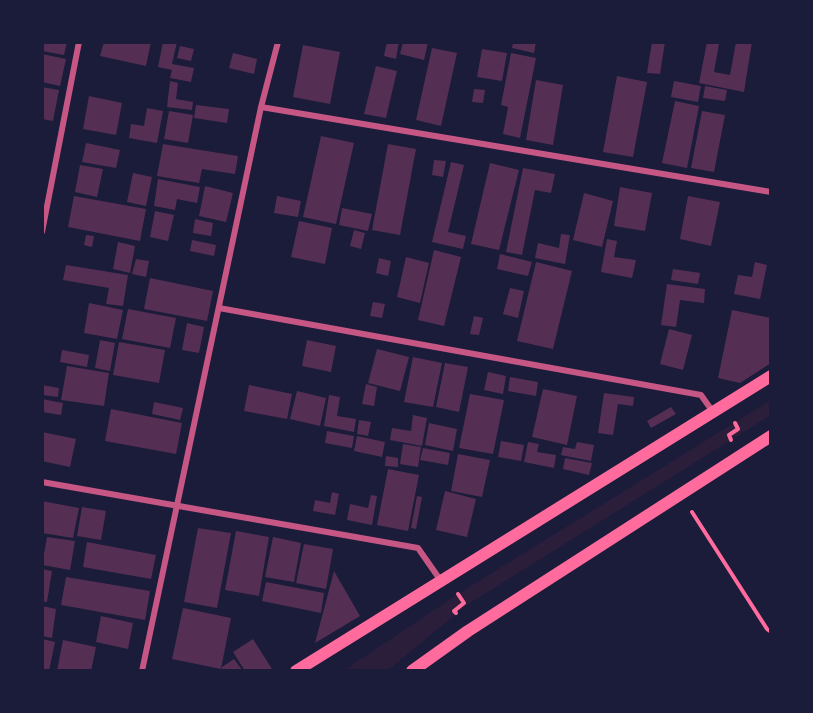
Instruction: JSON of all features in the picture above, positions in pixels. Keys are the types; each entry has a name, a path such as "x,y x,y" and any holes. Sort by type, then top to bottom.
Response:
{"main road":[{"path":"296,671 771,376"},
{"path":"412,671 468,631 771,436"}],"street":[{"path":"42,232 79,42"},
{"path":"142,671 261,107 278,42"},
{"path":"261,107 771,192"},
{"path":"219,308 701,395 712,412"},
{"path":"42,482 178,504 418,548 441,581"}],"path":[{"path":"731,440 729,435 738,429 735,423"},
{"path":"692,512 771,632"},
{"path":"456,613 454,611 464,603 458,594"}],"shaded area":[{"path":"771,400 771,415 467,605 387,671 343,671 458,594"}],"building":[{"path":"42,42 67,42 64,55 42,51"},
{"path":"104,42 151,42 146,66 100,56"},
{"path":"163,42 177,42 172,64 194,68 191,82 170,78 172,70 158,67"},
{"path":"387,42 399,42 396,59 384,56"},
{"path":"403,42 428,42 424,60 400,54"},
{"path":"513,42 536,42 534,53 512,48"},
{"path":"652,42 665,42 660,74 647,73"},
{"path":"707,42 719,44 714,72 730,75 736,42 752,42 744,92 699,83"},
{"path":"303,45 340,52 330,104 293,97"},
{"path":"180,46 194,49 191,61 177,58"},
{"path":"432,48 457,53 441,126 416,120"},
{"path":"482,49 507,53 502,81 477,77"},
{"path":"233,53 257,59 254,74 229,68"},
{"path":"511,53 536,58 520,138 503,134 508,107 501,105"},
{"path":"42,54 66,59 60,86 42,82"},
{"path":"376,66 397,71 386,118 364,114"},
{"path":"617,76 647,82 633,157 603,152"},
{"path":"536,80 563,85 553,145 526,140"},
{"path":"170,81 178,83 176,99 193,102 192,110 167,107"},
{"path":"674,81 701,86 698,102 671,97"},
{"path":"705,86 727,90 725,101 703,98"},
{"path":"42,87 59,90 53,121 42,119"},
{"path":"474,89 485,90 483,103 472,102"},
{"path":"89,96 122,103 116,135 83,129"},
{"path":"675,101 699,106 687,168 662,163"},
{"path":"196,105 229,109 227,123 194,118"},
{"path":"147,108 163,111 157,143 129,138 131,124 144,126"},
{"path":"169,111 193,115 188,143 164,139"},
{"path":"702,111 725,115 714,172 691,168"},
{"path":"321,136 354,143 336,224 303,217"},
{"path":"86,143 120,150 116,168 82,162"},
{"path":"163,144 238,156 235,174 202,169 199,183 157,176"},
{"path":"388,144 416,149 400,235 372,230"},
{"path":"434,160 446,161 443,177 432,175"},
{"path":"451,162 464,165 448,232 466,236 463,249 432,242"},
{"path":"490,163 519,170 499,250 471,244"},
{"path":"80,165 103,169 97,197 75,192"},
{"path":"523,168 555,174 551,193 535,190 522,255 506,252"},
{"path":"133,173 152,177 146,206 127,202"},
{"path":"158,179 200,187 197,203 177,199 175,210 154,206"},
{"path":"205,186 233,193 226,222 199,216"},
{"path":"620,187 652,193 645,231 614,226"},
{"path":"584,193 613,201 602,247 573,240"},
{"path":"74,196 146,209 140,241 68,227"},
{"path":"277,196 301,201 298,217 274,213"},
{"path":"688,196 720,202 711,246 680,239"},
{"path":"342,208 372,214 368,231 339,225"},
{"path":"155,211 174,215 168,241 150,237"},
{"path":"195,219 213,223 211,236 193,233"},
{"path":"299,221 332,228 325,264 291,257"},
{"path":"354,230 365,233 361,249 350,246"},
{"path":"561,234 570,235 565,264 535,258 538,243 559,248"},
{"path":"86,235 94,236 92,247 84,245"},
{"path":"607,239 617,241 614,257 636,260 632,278 601,272"},
{"path":"192,240 216,245 214,256 190,251"},
{"path":"118,242 135,246 130,273 113,269"},
{"path":"434,250 461,257 444,326 418,320"},
{"path":"500,254 532,262 528,276 497,269"},
{"path":"406,257 429,263 420,303 397,297"},
{"path":"379,258 391,261 388,276 376,273"},
{"path":"136,259 149,261 146,277 132,274"},
{"path":"536,262 572,271 553,349 517,341"},
{"path":"755,262 767,265 760,299 734,294 738,275 752,277"},
{"path":"66,265 128,275 123,306 106,304 109,288 63,280"},
{"path":"673,269 700,273 698,284 671,280"},
{"path":"150,278 213,291 207,321 144,309"},
{"path":"667,284 705,289 704,303 680,300 676,327 661,325"},
{"path":"510,288 524,291 518,318 503,314"},
{"path":"373,302 385,304 382,318 370,316"},
{"path":"89,303 123,310 117,339 84,333"},
{"path":"128,309 176,318 170,348 122,339"},
{"path":"732,310 771,318 771,363 740,383 718,378"},
{"path":"474,316 483,318 479,335 470,334"},
{"path":"187,323 204,327 199,353 182,350"},
{"path":"669,329 692,335 683,370 660,364"},
{"path":"100,340 115,343 110,371 95,368"},
{"path":"307,340 336,346 331,372 302,366"},
{"path":"119,342 165,350 159,383 113,375"},
{"path":"377,349 409,357 400,391 368,383"},
{"path":"62,350 89,355 87,367 60,362"},
{"path":"413,357 442,363 433,407 404,402"},
{"path":"445,363 468,367 459,412 436,407"},
{"path":"67,366 109,373 104,406 61,400"},
{"path":"488,372 506,376 503,394 484,390"},
{"path":"510,377 538,382 536,396 508,391"},
{"path":"366,384 377,387 374,406 362,404"},
{"path":"42,385 59,388 58,397 42,395"},
{"path":"249,385 292,394 287,419 244,411"},
{"path":"543,389 577,396 567,445 532,437"},
{"path":"297,391 326,398 320,426 290,419"},
{"path":"604,393 634,397 633,406 618,404 613,435 598,433"},
{"path":"470,394 504,400 493,454 459,448"},
{"path":"329,395 340,397 337,416 356,419 354,432 324,426"},
{"path":"42,399 63,403 61,415 42,412"},
{"path":"154,402 183,408 180,420 152,414"},
{"path":"671,407 676,414 651,428 647,421"},
{"path":"111,409 182,423 176,454 105,441"},
{"path":"413,415 427,418 422,446 390,440 392,428 411,431"},
{"path":"359,420 371,422 368,436 357,434"},
{"path":"429,423 457,429 453,451 425,445"},
{"path":"327,431 354,436 352,448 325,443"},
{"path":"42,432 76,439 70,467 42,461"},
{"path":"357,436 385,442 382,457 354,451"},
{"path":"501,441 524,445 521,461 498,457"},
{"path":"528,442 539,444 537,452 556,455 554,468 524,462"},
{"path":"577,442 594,445 591,461 561,455 563,447 575,449"},
{"path":"403,444 421,447 418,467 400,464"},
{"path":"423,448 450,453 448,465 420,460"},
{"path":"458,454 490,460 482,497 451,491"},
{"path":"386,456 398,458 398,467 385,466"},
{"path":"565,458 592,463 589,475 563,469"},
{"path":"388,469 419,475 408,531 377,525"},
{"path":"445,491 476,499 467,537 436,530"},
{"path":"332,492 339,494 335,515 313,511 315,500 330,503"},
{"path":"371,495 377,496 372,525 347,520 350,504 368,508"},
{"path":"417,496 422,497 416,529 411,528"},
{"path":"42,501 79,508 73,538 42,533"},
{"path":"82,507 106,511 101,540 77,536"},
{"path":"198,528 231,533 217,608 184,602"},
{"path":"236,531 269,537 259,596 225,590"},
{"path":"47,537 75,541 70,570 42,565"},
{"path":"273,537 301,543 294,582 265,577"},
{"path":"87,542 156,555 151,579 83,567"},
{"path":"304,544 333,549 326,589 296,583"},
{"path":"42,569 52,571 47,602 42,601"},
{"path":"334,571 360,616 315,643"},
{"path":"66,577 150,591 145,620 61,605"},
{"path":"266,582 324,593 321,613 262,601"},
{"path":"42,606 56,609 52,638 42,636"},
{"path":"183,608 231,618 221,669 172,659"},
{"path":"101,616 133,623 128,649 96,642"},
{"path":"42,639 55,642 49,671 42,671"},
{"path":"253,639 272,669 269,671 245,671 233,652"},
{"path":"63,640 96,647 91,671 57,671"},
{"path":"234,659 243,671 222,671 222,667"}]}
